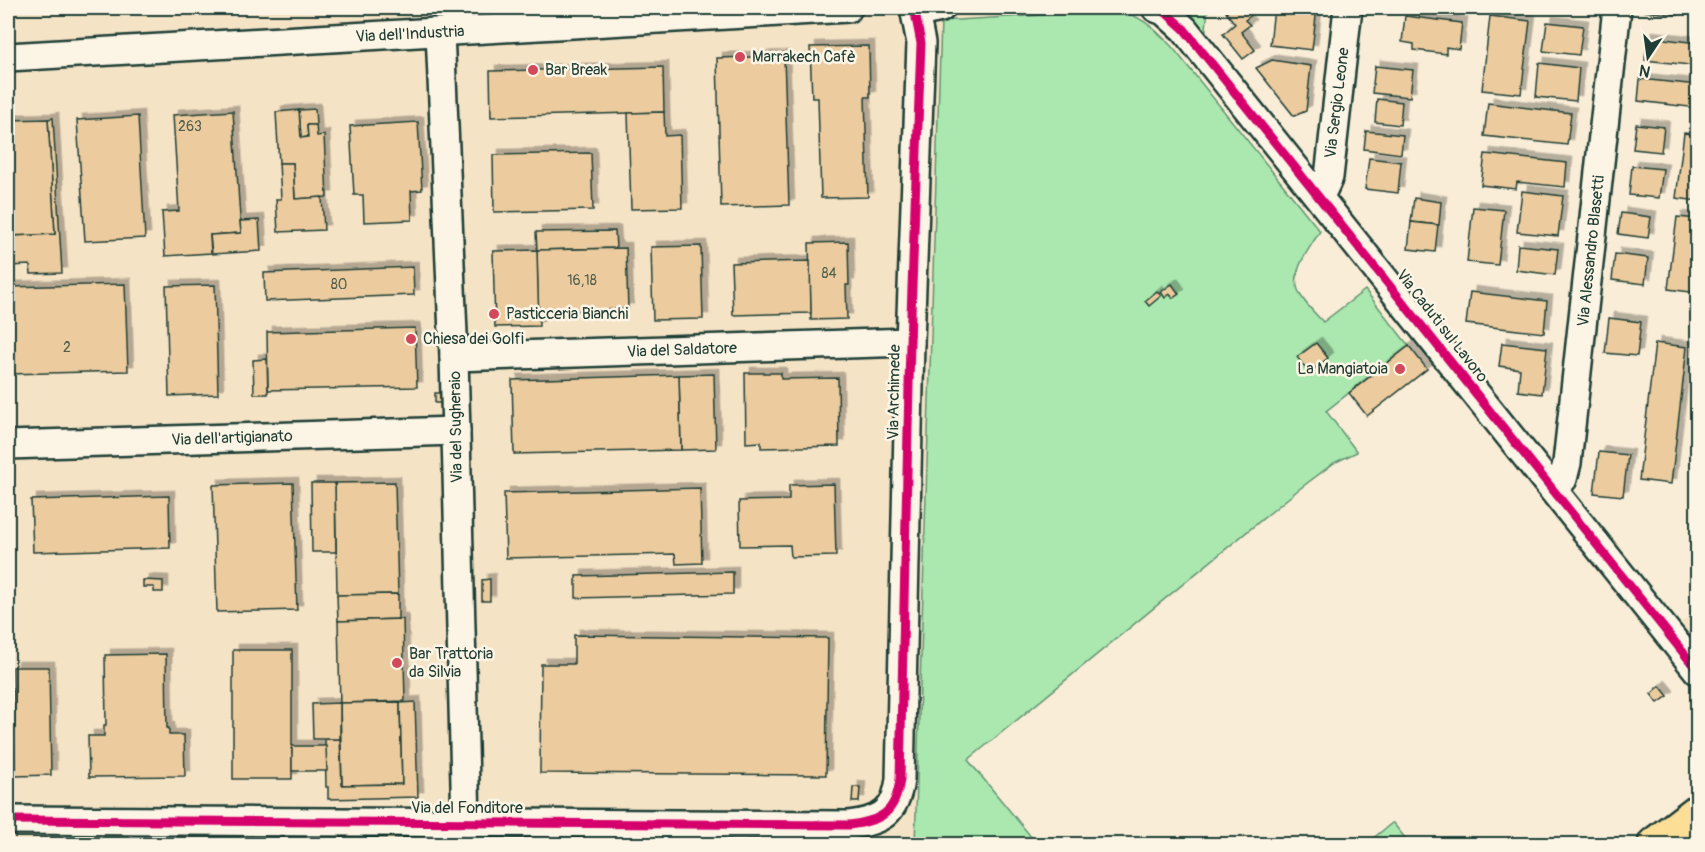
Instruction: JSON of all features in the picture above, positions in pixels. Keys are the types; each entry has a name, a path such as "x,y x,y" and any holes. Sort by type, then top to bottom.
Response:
{"main road":[{"path":"1655,844 1698,811"}],"street":[{"name":"Via dell'Industria","path":"8,57 848,8"},
{"name":"Via Archimede","path":"900,779 910,342 921,43 927,26 927,8"},
{"name":"Via Caduti sul Lavoro","path":"1156,8 1164,11 1184,29 1698,671"},
{"name":"Via Sergio Leone","path":"1318,195 1329,177 1348,8"},
{"name":"Via Alessandro Blasetti","path":"1553,489 1563,478 1568,463 1617,8"},
{"name":"Via del Sugheraio","path":"440,32 454,357 466,823"},
{"name":"Via del Saldatore","path":"454,357 910,342"},
{"name":"Via dell'artigianato","path":"8,445 456,431"},
{"name":"Via del Fonditore","path":"8,820 849,825 869,823 887,812 898,792 900,779"}],"shaded area":[{"path":"8,8 1096,8 1096,12 941,21 915,844 8,844"},
{"path":"1697,543 1698,645 1680,623 1690,616"}],"green space":[{"path":"1181,8 1208,8 1205,39"},
{"path":"1122,12 1132,15 1152,27 1164,38 1320,231 1301,262 1297,288 1309,307 1323,322 1365,290 1409,346 1326,411 1357,452 1334,463 1298,490 968,760 1037,844 915,844 941,21"},
{"path":"1392,823 1410,844 1366,844"}],"building":[{"path":"1231,8 1261,8 1245,20 1250,25 1241,32 1255,50 1243,59 1223,34 1235,24 1226,12"},
{"path":"1274,8 1317,8 1312,50 1270,45"},
{"path":"1644,8 1679,8 1678,15 1644,11"},
{"path":"1405,16 1462,23 1459,49 1446,47 1446,54 1414,50 1414,44 1402,42"},
{"path":"1490,16 1530,21 1521,94 1482,90"},
{"path":"1547,22 1583,26 1579,55 1543,51"},
{"path":"1647,37 1698,43 1698,66 1645,60"},
{"path":"869,46 870,97 865,97 868,197 821,198 818,98 812,98 810,47"},
{"path":"784,56 789,205 721,207 717,58"},
{"path":"1272,60 1311,66 1306,111 1294,116 1256,68"},
{"path":"1539,63 1579,68 1576,101 1536,97"},
{"path":"1375,66 1413,70 1410,97 1372,93"},
{"path":"663,67 664,112 491,117 490,71"},
{"path":"1640,79 1698,85 1698,108 1638,101"},
{"path":"1377,99 1402,102 1400,125 1375,122"},
{"path":"1488,103 1571,113 1567,145 1484,136"},
{"path":"315,109 316,125 307,125 308,137 301,138 299,110"},
{"path":"299,110 301,138 308,137 307,125 316,125 317,136 324,135 327,197 295,199 293,163 279,163 276,112"},
{"path":"233,111 241,233 210,235 211,253 165,256 162,212 179,211 173,115"},
{"path":"664,112 665,136 680,135 682,208 631,209 628,113"},
{"path":"138,116 145,238 85,241 77,120"},
{"path":"53,118 62,273 31,274 30,265 8,266 8,236 55,234 48,119"},
{"path":"48,119 55,234 8,236 8,120"},
{"path":"418,122 422,190 411,191 412,220 364,222 363,195 354,195 350,126"},
{"path":"1636,124 1664,127 1661,152 1633,149"},
{"path":"1366,131 1403,135 1401,154 1364,149"},
{"path":"1684,133 1698,135 1698,201 1676,198"},
{"path":"591,153 593,210 494,212 493,155"},
{"path":"1485,154 1567,163 1565,187 1517,182 1516,189 1481,185"},
{"path":"1369,158 1401,162 1398,193 1365,189"},
{"path":"279,163 293,163 295,199 322,197 324,230 278,232 276,199 281,199"},
{"path":"1632,166 1663,169 1659,198 1629,195"},
{"path":"1522,191 1563,196 1558,236 1517,232"},
{"path":"1414,198 1441,202 1439,225 1411,222"},
{"path":"1473,207 1504,210 1498,265 1467,262"},
{"path":"1621,213 1651,217 1648,238 1618,234"},
{"path":"1677,217 1698,219 1698,293 1668,289"},
{"path":"259,220 261,251 212,254 210,235 241,233 240,221"},
{"path":"1411,222 1438,225 1435,252 1408,249"},
{"path":"615,231 616,248 537,250 536,232"},
{"path":"848,242 847,319 811,320 809,243"},
{"path":"1518,245 1558,249 1555,275 1516,270"},
{"path":"701,246 703,319 653,320 651,247"},
{"path":"626,248 628,309 538,312 537,250"},
{"path":"537,250 539,326 495,327 493,251"},
{"path":"1615,254 1648,258 1645,284 1612,280"},
{"path":"810,261 811,313 733,315 731,263"},
{"path":"413,267 414,295 265,301 264,273"},
{"path":"125,284 128,371 8,374 8,287"},
{"path":"1172,284 1179,294 1173,298 1170,294 1165,298 1161,292"},
{"path":"215,285 218,394 169,396 166,286"},
{"path":"1157,291 1161,296 1149,306 1145,301"},
{"path":"1470,292 1547,301 1544,333 1466,324"},
{"path":"1609,318 1641,322 1637,356 1605,353"},
{"path":"415,328 417,387 268,390 267,332"},
{"path":"1316,343 1328,358 1309,373 1297,357"},
{"path":"1502,343 1547,348 1542,394 1518,391 1520,369 1499,366"},
{"path":"1655,343 1687,347 1671,484 1639,480"},
{"path":"1409,346 1427,369 1367,416 1349,393"},
{"path":"267,359 268,394 254,394 253,360"},
{"path":"745,373 781,373 781,379 838,378 839,446 761,448 761,442 746,443"},
{"path":"714,374 716,449 681,450 679,375"},
{"path":"679,375 681,450 514,454 512,380"},
{"path":"435,393 444,393 444,403 435,403"},
{"path":"1599,452 1628,455 1623,496 1594,493"},
{"path":"395,482 398,594 337,595 335,483"},
{"path":"293,483 297,610 217,612 213,485"},
{"path":"311,483 335,483 336,552 312,552"},
{"path":"834,484 836,556 791,557 790,545 740,546 739,501 789,500 789,485"},
{"path":"700,488 702,563 676,564 675,554 506,558 504,493"},
{"path":"169,496 170,548 33,552 31,500"},
{"path":"733,572 733,594 576,598 576,576"},
{"path":"490,579 490,601 482,601 482,580"},
{"path":"143,580 163,581 163,592 154,592 154,587 143,587"},
{"path":"398,594 398,619 338,621 337,595"},
{"path":"403,619 405,701 340,703 338,621"},
{"path":"574,635 828,638 826,775 540,773 541,664 574,664"},
{"path":"233,650 292,650 292,779 233,779"},
{"path":"166,654 167,728 169,728 169,735 184,735 185,776 89,777 88,736 104,736 104,725 106,725 105,655"},
{"path":"13,667 49,667 51,775 15,776"},
{"path":"1660,686 1668,696 1658,703 1651,694"},
{"path":"400,702 402,784 342,785 340,703"},
{"path":"415,702 418,797 328,799 325,739 340,739 342,785 402,784 400,703"},
{"path":"340,703 340,739 313,739 312,704"},
{"path":"292,746 326,746 327,771 292,771"},
{"path":"853,787 860,787 859,802 852,802"}],"cycle path":[{"path":"8,820 849,825 870,821 885,813 895,800 900,779 910,342 921,43 914,8"},
{"path":"1156,8 1164,11 1184,29 1698,671"}],"place":[{"name":"Marrakech Cafè","path":"740,57"},
{"name":"Bar Break","path":"533,70"},
{"name":"Pasticceria Bianchi","path":"494,314"},
{"name":"Chiesa dei Golfi","path":"411,339"},
{"name":"La Mangiatoia","path":"1400,369"},
{"name":"Bar Trattoria da Silvia","path":"397,663"}]}
